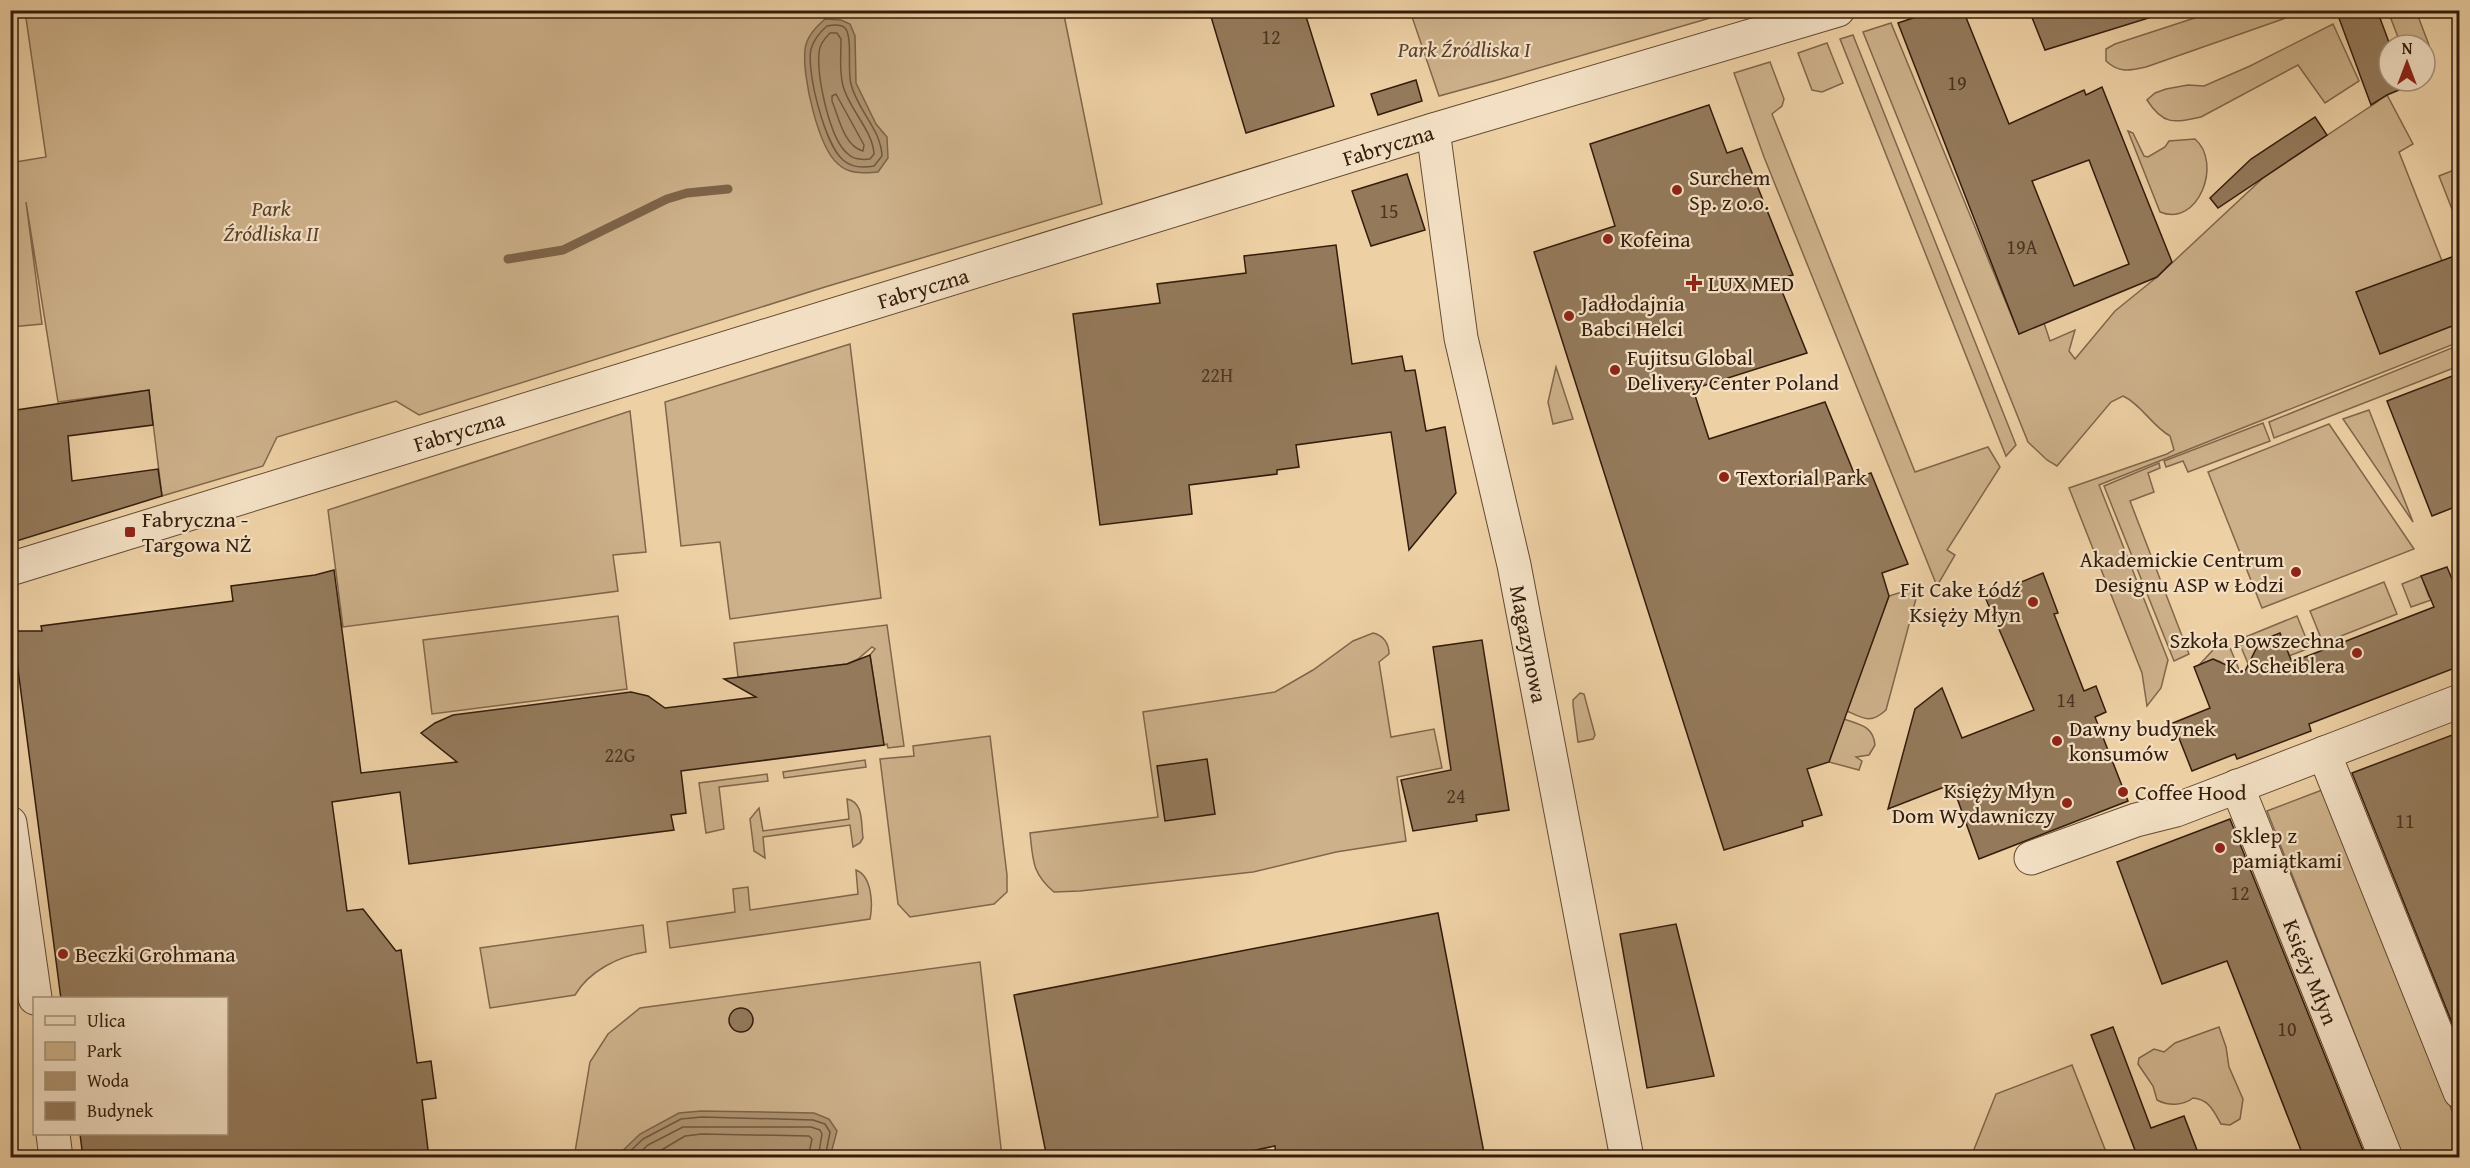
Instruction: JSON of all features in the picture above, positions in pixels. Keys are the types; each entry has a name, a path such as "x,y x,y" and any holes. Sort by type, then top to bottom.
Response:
{"street":[{"name":"Fabryczna","path":"10,569 1433,130 1838,10"},
{"name":"Magazynowa","path":"1433,130 1461,338 1514,565 1627,1158"},
{"path":"2031,858 2136,820 2176,810 2460,701"},
{"path":"2325,753 2460,1092"},
{"name":"Księży Młyn","path":"2238,786 2386,1158"},
{"path":"10,823 34,997"},
{"path":"53,1135 56,1158"}],"green space":[{"name":"Park Źródliska II","path":"1063,10 1102,204 825,287 419,415 396,401 277,437 263,466 162,496 149,390 58,402 26,202 42,324 11,327 10,163 46,157 25,11"},
{"name":"Park Źródliska I","path":"1410,10 1734,11 1439,96"},
{"path":"2216,11 2296,11 2283,19 2146,67 2124,70 2115,68 2106,61 2106,49 2115,44"},
{"path":"2388,11 2416,11 2424,33 2396,33"},
{"path":"1891,23 2019,334 2044,323 2050,341 2075,330 2069,351 2075,359 2115,311 2157,277 2263,178 2377,102 2386,93 2413,144 2399,152 2459,304 2459,342 2099,485 2168,660 2161,688 2147,706 2142,673 2069,488 2167,454 2174,450 2170,436 2123,396 2111,402 2057,466 2028,442 1863,32"},
{"path":"2333,24 2359,81 2325,103 2298,65 2201,117 2170,120 2158,114 2147,100 2155,93 2166,89 2188,85 2204,86 2250,66"},
{"path":"1853,35 2016,445 2006,456 1840,39"},
{"path":"1827,43 1843,83 1822,92 1812,90 1798,53"},
{"path":"1770,62 1784,99 1782,106 1772,114 1915,472 1988,447 2000,467 1947,550 1955,555 1937,586 1764,157 1734,73"},
{"path":"2128,131 2133,133 2144,156 2148,157 2165,147 2169,141 2195,139 2203,150 2207,163 2202,191 2185,211 2174,214 2160,212"},
{"path":"2459,168 2459,227 2439,176"},
{"path":"850,344 881,598 730,619 720,542 681,546 665,402"},
{"path":"2459,345 2459,366 2274,438 2269,422"},
{"path":"1556,367 1573,419 1553,424 1548,402"},
{"path":"2369,410 2413,522 2343,419"},
{"path":"630,411 646,552 613,555 618,591 343,627 328,510"},
{"path":"2263,423 2270,441 2188,472 2183,461 2166,467 2164,461"},
{"path":"2329,424 2414,549 2262,608 2208,472"},
{"path":"2159,463 2160,468 2148,473 2154,492 2130,501 2189,654 2174,661 2104,486"},
{"path":"2427,574 2424,583 2429,597 2434,599 2411,607 2402,584"},
{"path":"2384,582 2397,614 2323,643 2310,611"},
{"path":"1917,587 1917,595 1886,710 1872,719 1847,711 1889,596"},
{"path":"618,616 627,689 432,714 423,640"},
{"path":"2297,616 2310,648 2286,657 2282,638 2275,635 2260,641 2257,648 2255,680 2238,640"},
{"path":"887,625 904,746 888,748 887,744 884,745 870,655 875,649 872,647 858,659 847,664 738,677 734,643"},
{"path":"1373,633 1387,643 1389,650 1389,654 1379,662 1391,737 1434,729 1442,768 1397,777 1406,841 1336,852 1253,872 1080,891 1054,892 1041,879 1033,859 1030,833 1158,817 1143,712 1275,692 1313,670 1353,641"},
{"path":"2228,643 2245,684 2226,677 2221,662 2213,659 2199,665 2214,649"},
{"path":"1580,693 1584,694 1595,735 1593,739 1578,742 1573,700"},
{"path":"1844,719 1865,727 1874,739 1875,745 1869,755 1856,757 1862,761 1859,770 1829,762"},
{"path":"990,736 1007,875 1007,892 994,904 910,917 898,904 880,759 914,756 913,746"},
{"path":"865,760 866,767 784,778 783,772"},
{"path":"767,774 768,781 719,787 724,829 706,833 699,783"},
{"path":"2322,790 2459,1128 2459,1157 2403,1157 2267,811"},
{"path":"847,799 856,804 862,820 863,838 853,847 850,825 763,837 765,858 754,851 750,819 759,808 763,831 849,819"},
{"path":"856,870 865,878 870,891 870,919 670,948 667,922 735,912 733,889 748,887 750,910 858,894"},
{"path":"643,925 646,952 615,961 596,972 575,995 490,1008 480,948"},
{"path":"980,962 1002,1157 574,1158 590,1062 608,1034 640,1008"},
{"path":"2219,1027 2226,1047 2229,1067 2243,1099 2240,1119 2230,1125 2221,1124 2210,1107 2199,1099 2193,1098 2185,1103 2175,1104 2157,1100 2153,1086 2138,1064 2139,1058 2154,1049 2164,1052 2175,1043"},
{"path":"2072,1065 2108,1157 1971,1157 1996,1094"}],"water":[{"path":"825,19 841,20 850,24 855,36 856,83 876,124 887,137 888,158 878,172 857,173 843,168 831,155 818,127 806,76 805,50 809,37"},
{"path":"701,1111 814,1113 829,1119 837,1131 830,1157 616,1157 640,1134 679,1113"}],"building":[{"path":"1209,10 1304,10 1334,106 1246,133"},
{"path":"1937,10 1963,10 2009,124 2084,90 2086,95 2102,87 2172,262 2157,277 2019,334 1898,23","holes":["2089,160 2129,264 2074,286 2032,181"]},
{"path":"2029,10 2154,10 2155,16 2045,50"},
{"path":"2336,10 2377,10 2386,33 2377,33 2377,93 2392,93 2371,105"},
{"path":"1416,80 1422,101 1378,115 1371,94"},
{"name":"Textorial Park","path":"1709,105 1727,153 1742,148 1793,275 1777,279 1807,353 1693,389 1709,439 1825,402 1856,478 1871,473 1908,564 1882,573 1889,596 1829,762 1807,769 1822,815 1802,821 1803,826 1724,850 1534,252 1615,226 1590,144"},
{"path":"2315,117 2327,135 2218,208 2210,198 2251,159"},
{"path":"1407,174 1425,230 1371,246 1352,191"},
{"path":"1336,245 1352,364 1402,356 1405,371 1415,370 1426,431 1445,427 1456,493 1409,550 1391,432 1296,445 1299,467 1277,470 1277,474 1189,485 1192,514 1100,525 1073,314 1160,303 1157,284 1246,273 1244,256"},
{"path":"2460,254 2460,323 2380,354 2356,292"},
{"path":"2460,373 2460,505 2432,516 2387,401"},
{"path":"149,390 153,425 68,436 72,481 158,469 162,496 10,543 10,411"},
{"path":"2447,567 2460,598 2460,666 2309,724 2311,731 2237,759 2235,754 2192,771 2173,723 2210,708 2194,667 2213,659 2244,673 2260,641 2280,633 2292,662 2434,607 2421,576"},
{"path":"334,570 361,773 457,762 421,733 435,723 453,715 631,692 648,696 665,708 756,697 724,679 847,664 870,655 884,745 681,771 686,813 671,815 674,830 409,864 400,792 332,802 347,911 363,909 396,951 401,950 417,1063 431,1061 436,1098 422,1100 429,1158 83,1158 80,1135 228,1135 228,997 61,997 13,631 42,631 41,626 233,601 231,586 315,575"},
{"path":"2043,573 2058,613 2054,614 2084,691 2096,686 2106,712 2095,717 2128,801 1979,859 1952,784 1888,809 1915,709 1942,688 1962,738 2034,710 1985,597"},
{"path":"1482,640 1509,810 1476,815 1477,821 1413,831 1401,780 1451,770 1433,647"},
{"path":"2460,732 2460,1037 2458,1038 2352,773"},
{"path":"1207,759 1215,814 1165,821 1157,766"},
{"path":"2230,819 2366,1158 2304,1158 2227,961 2162,984 2117,862"},
{"path":"1438,913 1485,1158 1276,1158 1275,1146 1218,1158 1047,1158 1014,995"},
{"path":"1676,924 1714,1076 1647,1088 1620,934"},
{"path":"741,1008 750,1011 753,1020 750,1029 741,1032 732,1029 729,1020 732,1011"},
{"path":"2113,1027 2151,1128 2184,1116 2200,1158 2138,1158 2091,1035"}],"waterway":[{"path":"508,259 563,250 667,199 687,193 728,189"}],"place":[{"name":"Surchem Sp. z o.o.","path":"1677,190"},
{"name":"Kofeina","path":"1608,239"},
{"name":"LUX MED","path":"1694,283"},
{"name":"Jadłodajnia Babci Helci","path":"1569,316"},
{"name":"Fujitsu Global Delivery Center Poland","path":"1615,370"},
{"name":"Textorial Park","path":"1724,477"},
{"name":"Fabryczna - Targowa NŻ","path":"130,532"},
{"name":"Akademickie Centrum Designu ASP w Łodzi","path":"2296,572"},
{"name":"Fit Cake Łódź Księży Młyn","path":"2033,602"},
{"name":"Szkoła Powszechna K. Scheiblera","path":"2357,653"},
{"name":"Dawny budynek konsumów","path":"2057,741"},
{"name":"Coffee Hood","path":"2123,792"},
{"name":"Księży Młyn Dom Wydawniczy","path":"2067,803"},
{"name":"Sklep z pamiątkami","path":"2220,848"},
{"name":"Beczki Grohmana","path":"63,954"}]}
